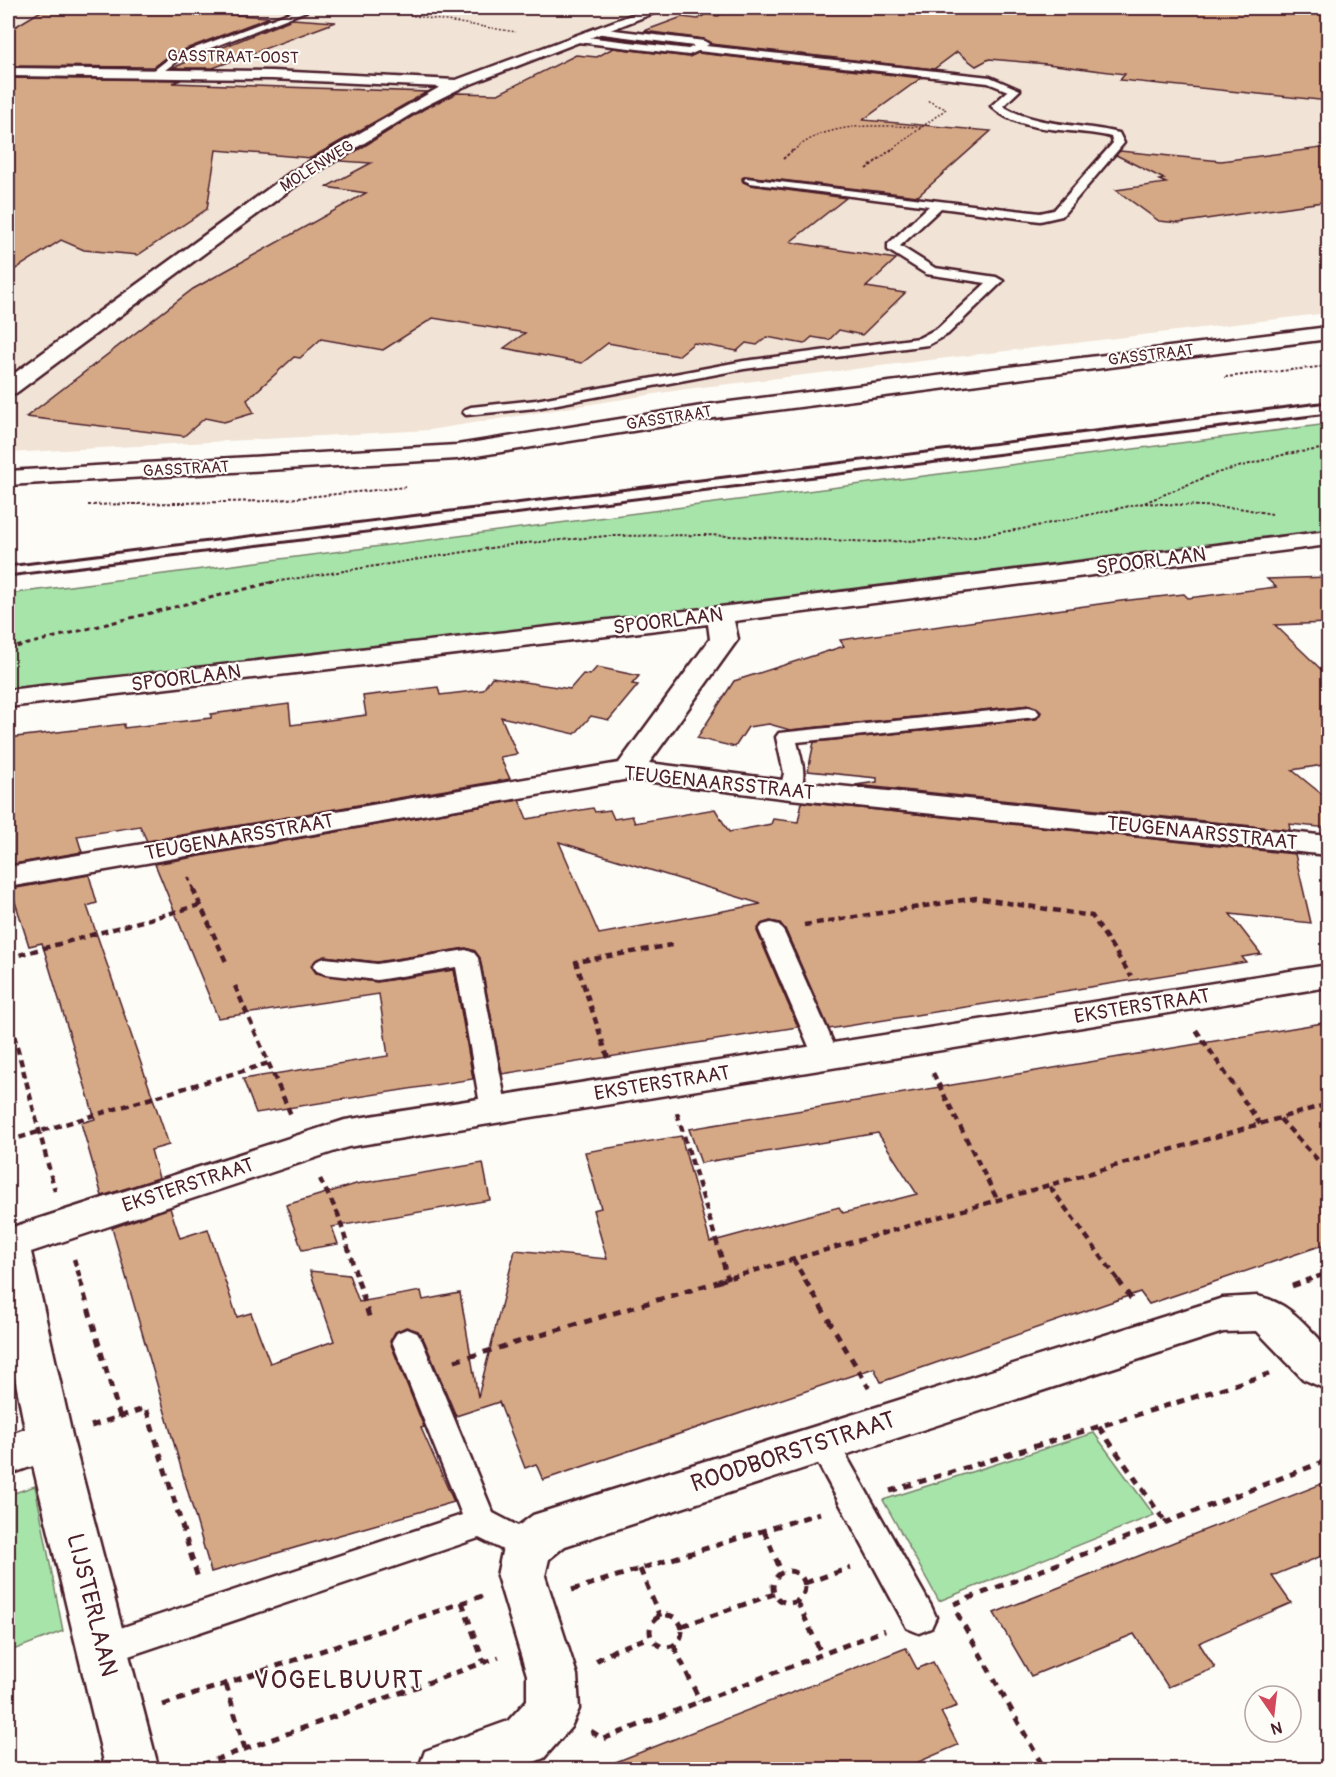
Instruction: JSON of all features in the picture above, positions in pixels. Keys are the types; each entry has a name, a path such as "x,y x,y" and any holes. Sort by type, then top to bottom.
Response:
{"street":[{"name":"MOLENWEG","path":"8,388 296,177 418,104 458,84 661,8"},
{"name":"GASSTRAAT-OOST","path":"8,72 279,75 458,84"},
{"name":"GASSTRAAT","path":"8,461 359,444 457,436 716,395 1329,318"},
{"name":"GASSTRAAT","path":"8,478 346,461 457,452 744,406 1329,333"},
{"name":"SPOORLAAN","path":"8,698 720,615 1329,538"},
{"path":"629,770 724,639 720,615"},
{"name":"TEUGENAARSSTRAAT","path":"8,877 629,770 790,790 1329,846"},
{"name":"EKSTERSTRAAT","path":"8,1243 345,1134 1329,976"},
{"name":"LIJSTERLAAN","path":"8,1243 50,1440 133,1770"},
{"name":"ROODBORSTSTRAAT","path":"535,1610 550,1530 1223,1315 1260,1314 1290,1333 1321,1366"},
{"path":"8,1455 50,1440"},
{"path":"444,1770 525,1740 553,1709 535,1610"}],"lane":[{"path":"154,74 174,59 302,11"},
{"path":"574,40 688,52 704,44 598,31"},
{"path":"695,48 990,80 1015,90 996,106 1020,120 1098,129 1115,135 1119,143 1058,213 1040,217 754,181"},
{"path":"471,412 536,404 744,365 923,342 943,331 996,281 931,271 892,247 938,204"},
{"path":"790,790 794,773 786,737 1029,713"},
{"path":"771,930 826,1056"},
{"path":"325,966 377,972 466,958 494,1110"},
{"path":"407,1341 481,1523 535,1610"},
{"path":"824,1443 919,1617"},
{"path":"102,1648 481,1523"}],"path":[{"path":"409,15 574,40"},
{"path":"837,191 946,109 919,97"},
{"path":"754,181 804,141 851,126 923,127"},
{"path":"8,649 284,579 516,544 607,536 705,535 876,542 954,539 1022,529 1144,503 1214,474 1286,454 1329,448"},
{"path":"1144,503 1239,508 1280,515"},
{"path":"175,848 226,964"},
{"path":"771,930 976,898 1092,916 1260,1124"},
{"path":"8,958 200,905"},
{"path":"619,1090 576,962 677,944"},
{"path":"235,986 304,1147 338,1214 371,1323"},
{"path":"917,1042 998,1201"},
{"path":"8,1141 269,1063"},
{"path":"667,1082 728,1279"},
{"path":"420,1372 793,1259 1050,1187 1329,1104"},
{"path":"1280,1118 1329,1171"},
{"path":"1050,1187 1159,1336"},
{"path":"793,1259 889,1422"},
{"path":"187,1770 484,1663 535,1610 640,1569 1099,1427 1321,1366"},
{"path":"50,1440 146,1408 209,1614"},
{"path":"1099,1427 1166,1523"},
{"path":"764,1531 782,1573"},
{"path":"805,1583 885,1555"},
{"path":"640,1569 660,1617"},
{"path":"794,1572 805,1583 805,1594 797,1601 786,1603 774,1594 774,1580 782,1573 794,1572"},
{"path":"682,1626 774,1594"},
{"path":"797,1601 822,1654"},
{"path":"462,1602 484,1663"},
{"path":"121,1720 462,1602 535,1610 599,1660 615,1650 650,1637"},
{"path":"953,1605 1045,1770"},
{"path":"673,1616 682,1626 682,1638 674,1646 663,1647 650,1637 650,1627 660,1617 673,1616"},
{"path":"674,1646 700,1701"},
{"path":"226,1684 245,1749"}],"shaded area":[{"path":"8,8 1328,8 1328,313 686,389 429,430 8,453"}],"green space":[{"path":"1328,424 1328,536 8,696 8,594"},
{"path":"1094,1433 1154,1515 939,1601 883,1500"},
{"path":"35,1486 63,1631 8,1652 8,1495"}],"building":[{"path":"46,8 270,17 170,55 154,67 8,66 8,31"},
{"path":"732,8 1296,8 1329,11 1329,101 1120,80 1125,74 1047,64 989,59 976,66 957,52 934,69 711,44 704,39 644,31 682,17 698,19 706,14 718,16"},
{"path":"292,19 336,22 213,68 172,68"},
{"path":"613,48 689,57 698,53 921,78 863,120 991,131 918,196 746,176 742,178 743,182 750,185 846,198 790,242 896,259 866,287 905,293 862,335 839,330 829,340 812,337 804,344 767,337 757,345 746,343 737,351 694,343 678,356 608,343 582,363 504,348 525,333 433,318 383,350 321,339 300,358 294,357 247,400 254,413 224,422 205,418 184,436 26,417 193,289 366,193 326,187 371,163 340,161 424,109 457,93 498,94 576,55 597,57"},
{"path":"8,78 181,80 172,83 427,92 311,158 216,150 207,209 138,255 84,250 61,240 8,274"},
{"path":"1329,147 1329,201 1179,223 1159,221 1116,190 1166,183 1159,180 1164,179 1116,155 1120,151 1221,161"},
{"path":"1329,577 1329,623 1275,625 1329,677 1329,764 1292,770 1329,800 1329,828 1289,824 1290,830 855,785 877,782 877,778 808,771 814,742 1036,719 1041,712 1030,705 790,730 769,724 748,727 735,747 697,738 734,681 844,646 840,640 1121,601 1184,594 1188,598 1276,587 1267,579"},
{"path":"597,667 639,676 632,684 638,685 609,720 591,716 575,734 501,717 517,754 500,757 510,779 147,841 140,826 77,836 82,852 8,865 8,738 124,724 124,728 211,718 211,714 289,704 291,725 366,715 363,696 438,687 440,695 483,690 492,677 570,689 583,674 590,675"},
{"path":"519,800 527,819 593,808 595,812 610,810 614,819 632,816 635,823 715,809 729,832 771,824 773,819 798,822 802,802 1295,854 1311,923 1230,914 1261,954 1242,957 1246,962 829,1029 785,929 780,923 770,921 761,924 757,931 798,1027 502,1074 480,958 475,951 466,948 377,962 324,956 311,965 316,973 377,982 454,970 473,1079 256,1113 243,1079 388,1056 379,994 218,1018 155,864","holes":["559,842 761,904 599,934"]},
{"path":"89,875 97,903 87,906 169,1145 151,1150 159,1178 102,1196 81,1123 95,1119 42,943 29,946 11,889"},
{"path":"1329,1022 1329,1243 1149,1304 1140,1292 881,1382 874,1368 543,1480 536,1464 525,1468 499,1402 456,1416 424,1340 418,1331 406,1327 395,1332 390,1342 424,1427 421,1428 454,1502 211,1572 112,1228 170,1208 180,1238 208,1229 237,1317 251,1313 270,1363 334,1341 310,1271 349,1275 359,1302 421,1291 423,1300 460,1293 478,1397 515,1250 607,1259 593,1210 601,1208 585,1152 681,1136 710,1242 839,1207 843,1213 917,1194 878,1133 701,1163 689,1129"},
{"path":"483,1163 490,1200 332,1227 338,1244 302,1250 286,1205 356,1184"},
{"path":"1329,1481 1329,1553 1272,1576 1291,1603 1199,1643 1215,1668 1168,1687 1134,1634 1031,1676 994,1613"},
{"path":"906,1648 917,1669 933,1662 957,1706 941,1712 958,1745 900,1770 604,1770 603,1767"}],"railway":[{"path":"8,566 1328,402"},
{"path":"8,576 1328,414"}],"district":[{"name":"VOGELBUURT","path":"339,1680"}]}
